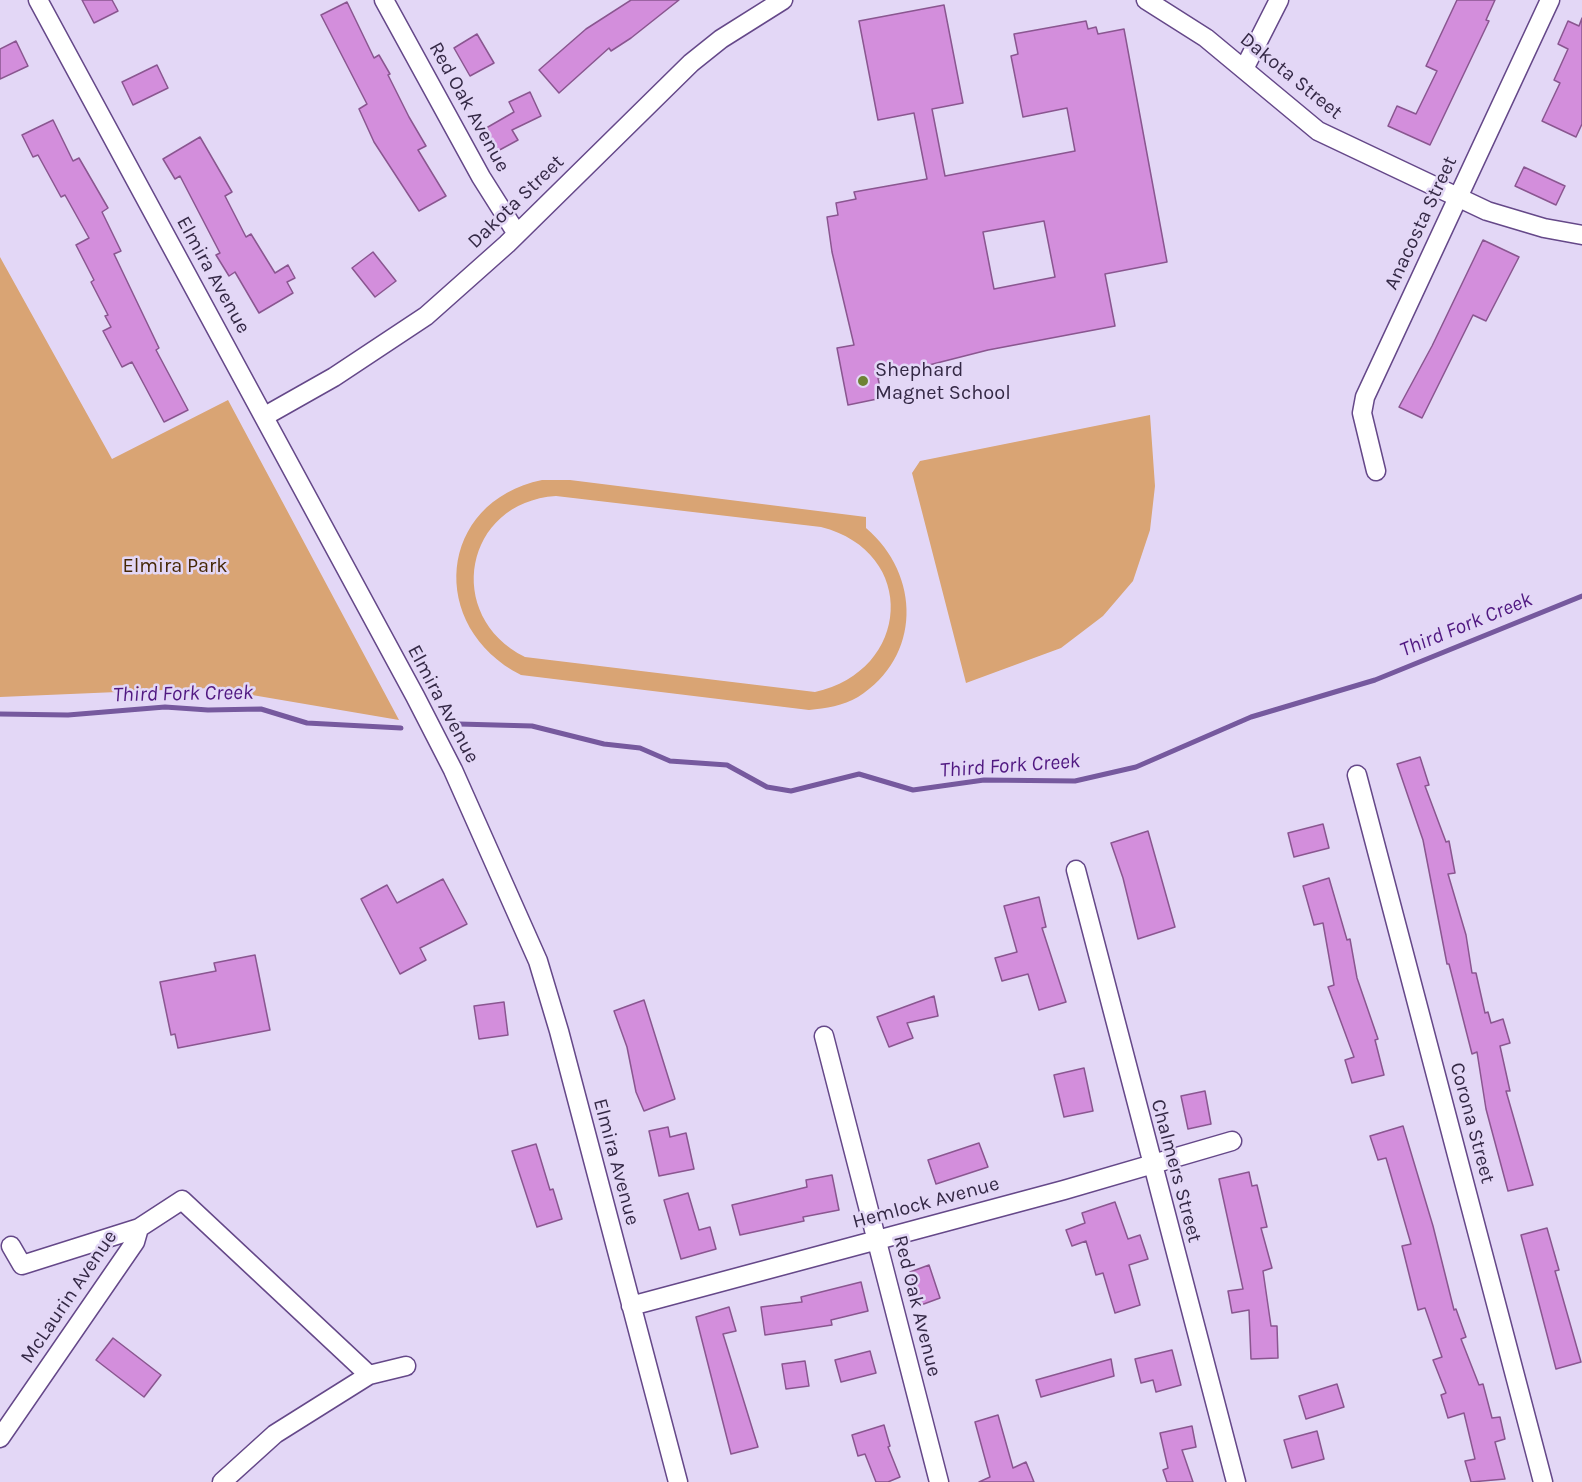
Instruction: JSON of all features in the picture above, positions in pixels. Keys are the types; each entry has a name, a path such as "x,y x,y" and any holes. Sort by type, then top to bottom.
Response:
{"street":[{"name":"Elmira Avenue","path":"38,0 265,416 453,770 529,939 559,1031 678,1482"},
{"name":"Red Oak Avenue","path":"384,0 481,177 517,234"},
{"name":"Dakota Street","path":"1146,0 1206,38 1318,131 1457,198 1515,221 1582,235"},
{"path":"1244,69 1279,0"},
{"name":"Anacosta Street","path":"1376,471 1362,413 1365,397 1550,0"},
{"name":"Dakota Street","path":"265,416 334,377 426,316 517,234 691,63 775,2"},
{"name":"Corona Street","path":"1357,775 1543,1482"},
{"name":"Chalmers Street","path":"1076,870 1236,1482"},
{"name":"Red Oak Avenue","path":"824,1036 939,1482"},
{"name":"Hemlock Avenue","path":"630,1306 1232,1141"},
{"path":"139,1228 182,1200 369,1375"},
{"name":"McLaurin Avenue","path":"11,1246 22,1265 139,1228"},
{"name":"McLaurin Avenue","path":"0,1438 135,1242 139,1228"},
{"path":"222,1482 275,1434 369,1375 406,1366"}],"green space":[{"name":"Elmira Park","path":"0,257 112,459 228,400 399,720 211,688 0,697"},
{"path":"1150,415 1155,486 1150,530 1133,581 1103,616 1061,648 966,683 912,473 920,461"},
{"path":"542,480 570,480 866,517 866,528 884,547 897,569 905,592 907,615 903,638 894,660 879,680 858,697 840,705 809,710 521,675 491,654 470,627 459,598 457,568 464,539 481,513 507,493","holes":["556,496 821,527 853,540 875,560 887,585 891,611 885,637 870,661 847,680 815,692 525,657 499,639 482,615 475,590 475,563 484,539 501,518 525,503"]}],"building":[{"path":"82,0 112,0 118,11 94,23"},
{"path":"631,0 679,0 631,38 611,51 609,48 559,93 539,70 586,29"},
{"path":"1457,0 1495,0 1486,20 1489,21 1430,145 1388,126 1397,106 1416,114 1437,71 1426,66"},
{"path":"347,2 374,58 379,55 390,74 388,75 409,117 426,146 418,150 446,196 419,211 374,142 359,109 367,104 321,15"},
{"path":"944,5 963,103 932,109 945,176 1075,151 1067,108 1023,117 1011,56 1018,54 1014,34 1086,21 1088,29 1096,27 1098,34 1124,29 1167,262 1105,274 1115,326 988,350 878,378 882,398 848,405 837,348 854,345 832,252 827,217 838,215 836,203 856,199 854,192 927,179 914,113 878,120 859,21","holes":["1044,221 1055,277 994,289 983,232"]},
{"path":"1582,18 1582,124 1576,137 1542,121 1560,83 1554,80 1568,49 1558,44 1568,21 1579,26"},
{"path":"477,34 494,63 470,76 454,48"},
{"path":"16,41 28,66 0,79 0,49"},
{"path":"157,65 168,88 133,105 122,82"},
{"path":"530,92 541,116 512,130 518,140 494,153 481,131 514,112 509,102"},
{"path":"53,120 73,161 79,158 108,208 102,212 121,251 114,254 159,348 156,350 188,410 164,422 132,362 122,367 103,331 111,327 105,316 108,315 91,282 94,280 76,245 89,238 65,195 61,197 38,155 33,157 22,135"},
{"path":"200,137 232,192 225,196 246,237 251,234 275,273 288,265 295,278 287,282 293,293 259,313 235,272 229,276 216,255 220,253 180,176 175,179 163,159"},
{"path":"1524,167 1565,186 1556,205 1515,186"},
{"path":"1483,240 1519,257 1486,321 1473,315 1422,418 1399,407 1432,346"},
{"path":"373,252 396,281 375,297 352,268"},
{"path":"1420,757 1429,785 1425,786 1446,842 1449,841 1455,873 1448,874 1466,935 1472,973 1476,973 1485,1013 1488,1012 1491,1023 1503,1019 1510,1043 1500,1046 1510,1091 1506,1091 1533,1185 1508,1191 1486,1109 1477,1052 1472,1054 1449,964 1447,964 1423,840 1397,764"},
{"path":"1323,824 1329,848 1294,857 1288,833"},
{"path":"1148,831 1175,927 1138,939 1123,878 1111,843"},
{"path":"1329,878 1347,940 1350,939 1357,978 1378,1039 1375,1040 1384,1075 1352,1083 1345,1060 1354,1057 1328,987 1334,985 1323,923 1314,925 1303,886"},
{"path":"443,879 467,924 420,948 426,960 400,974 361,899 387,885 397,903"},
{"path":"1039,897 1046,927 1042,928 1066,1002 1039,1010 1028,974 1002,981 995,958 1017,952 1004,906"},
{"path":"255,955 270,1030 178,1048 175,1034 171,1035 160,982 216,971 214,963"},
{"path":"934,996 938,1016 907,1023 913,1038 889,1047 877,1017"},
{"path":"644,1000 675,1099 644,1111 636,1092 627,1047 614,1011"},
{"path":"504,1002 508,1035 479,1039 474,1006"},
{"path":"1084,1068 1093,1111 1064,1117 1054,1075"},
{"path":"1205,1091 1211,1124 1188,1129 1181,1096"},
{"path":"1403,1126 1433,1226 1454,1310 1456,1309 1466,1337 1461,1339 1479,1385 1483,1384 1492,1418 1500,1417 1505,1439 1495,1442 1505,1479 1471,1482 1465,1461 1475,1459 1464,1413 1448,1418 1441,1395 1446,1393 1433,1360 1442,1357 1425,1308 1418,1310 1402,1246 1411,1244 1386,1158 1378,1160 1370,1136"},
{"path":"668,1127 670,1137 686,1133 694,1169 659,1176 649,1131"},
{"path":"979,1143 988,1167 936,1184 928,1160"},
{"path":"536,1144 550,1190 553,1189 562,1219 537,1227 512,1151"},
{"path":"1249,1172 1252,1186 1257,1185 1267,1227 1261,1228 1272,1268 1263,1271 1271,1326 1277,1326 1278,1358 1251,1359 1249,1310 1232,1313 1228,1291 1243,1289 1219,1179"},
{"path":"832,1175 839,1210 803,1217 804,1221 740,1235 732,1205 807,1187 806,1180"},
{"path":"688,1193 699,1230 710,1227 716,1249 681,1259 664,1200"},
{"path":"1115,1202 1128,1239 1140,1235 1148,1259 1129,1265 1140,1305 1115,1313 1103,1273 1096,1275 1086,1241 1072,1246 1066,1230 1085,1223 1082,1213"},
{"path":"1547,1228 1559,1270 1555,1271 1581,1362 1556,1369 1521,1235"},
{"path":"929,1265 940,1298 921,1305 910,1272"},
{"path":"861,1282 868,1311 831,1320 832,1325 765,1335 761,1307 802,1302 801,1297"},
{"path":"729,1307 736,1331 723,1334 758,1447 731,1454 696,1317"},
{"path":"113,1338 161,1375 144,1397 96,1360"},
{"path":"1172,1350 1181,1385 1156,1392 1153,1380 1141,1383 1135,1359"},
{"path":"870,1351 876,1373 841,1382 835,1360"},
{"path":"1111,1359 1114,1376 1041,1397 1036,1380"},
{"path":"805,1361 809,1386 786,1389 782,1364"},
{"path":"1337,1384 1344,1407 1306,1419 1299,1396"},
{"path":"998,1415 1013,1468 1026,1462 1034,1482 979,1482 990,1477 975,1422"},
{"path":"884,1425 890,1446 888,1447 900,1477 888,1482 876,1482 865,1454 858,1456 852,1435"},
{"path":"1192,1426 1196,1447 1182,1450 1193,1482 1167,1482 1163,1470 1168,1468 1160,1433"},
{"path":"1317,1431 1324,1459 1292,1468 1284,1440"}],"waterway":[{"name":"Third Fork Creek","path":"459,724 532,726 604,744 640,748 670,761 727,765 767,787 791,791 859,774 913,790 984,780 1075,781 1136,767 1251,717 1375,680 1582,596"},
{"name":"Third Fork Creek","path":"0,714 68,715 165,707 208,710 261,709 307,723 401,728"}],"place":[{"name":"Shephard Magnet School","path":"863,381"}]}
